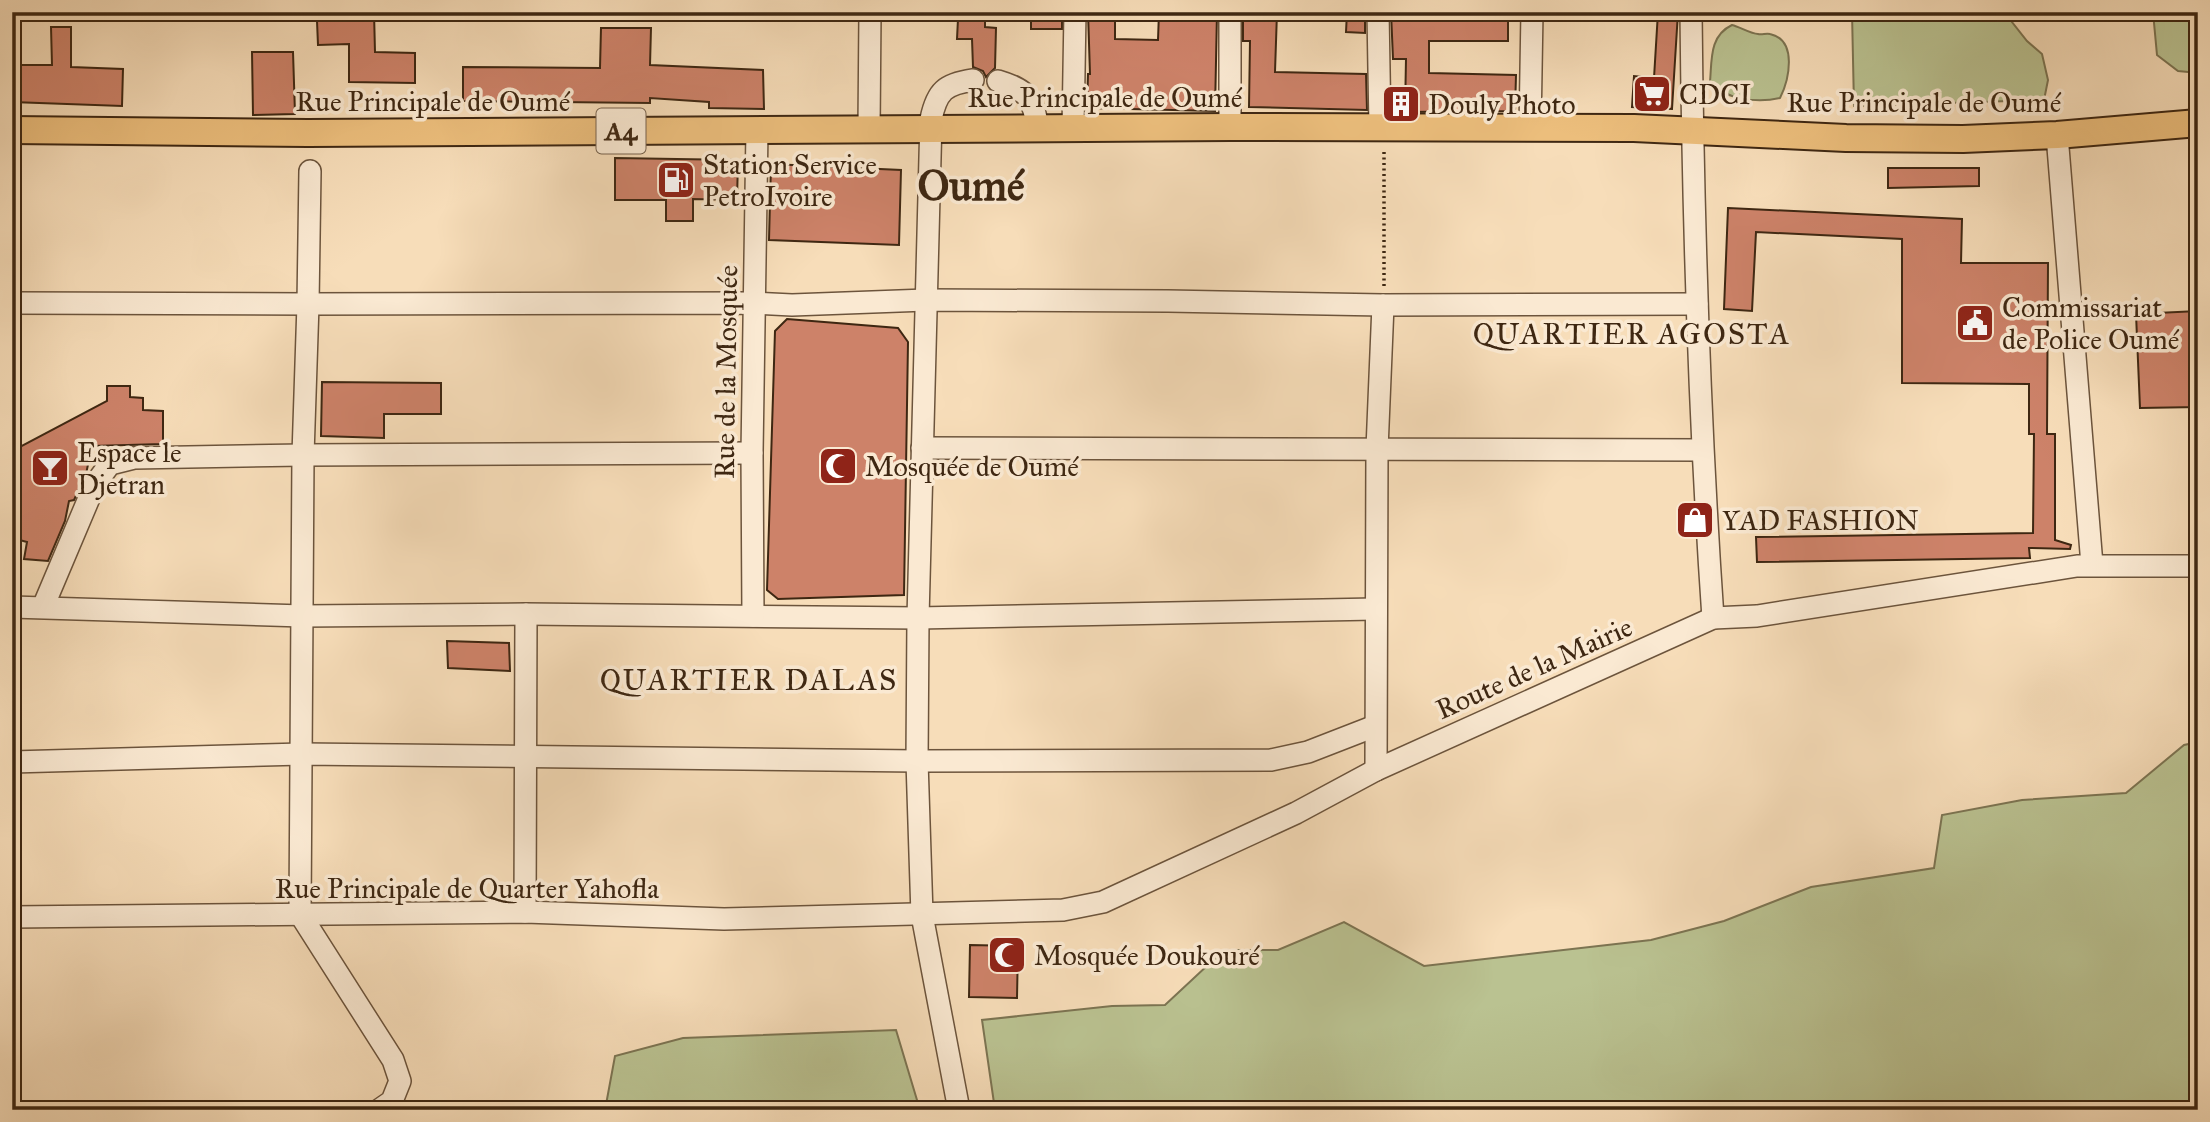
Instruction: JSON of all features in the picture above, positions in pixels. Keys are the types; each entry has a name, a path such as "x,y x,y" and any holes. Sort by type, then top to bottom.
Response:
{"main road":[{"name":"Rue Principale de Oumé","path":"12,131 322,133 1230,127 1634,128 1963,139 2057,135 2198,123"}],"street":[{"path":"869,129 870,12"},
{"path":"1073,129 1075,12"},
{"path":"1230,12 1230,127"},
{"path":"1378,12 1380,128"},
{"path":"1530,128 1532,12"},
{"path":"1691,12 1702,450 1713,618"},
{"path":"959,1110 922,915 917,761 918,618 930,130 934,105 943,89 954,83 973,80"},
{"path":"998,81 1019,88 1028,97 1038,129"},
{"name":"Rue de la Mosquée","path":"753,616 752,453 757,130"},
{"path":"2057,135 2092,565"},
{"path":"310,171 303,455 300,914 393,1060 400,1081 392,1101 379,1110"},
{"path":"12,303 803,305 926,300 1168,300 1383,305 1697,304"},
{"path":"1376,770 1377,449 1383,305"},
{"path":"922,448 1702,450"},
{"path":"43,607 95,484 110,464 134,458 752,453"},
{"name":"Route de la Mairie","path":"922,915 1063,910 1103,902 1296,813 1376,770 1713,618 1757,616 2092,565 2198,566"},
{"path":"12,607 303,616 526,614 918,618 1375,609"},
{"path":"525,912 526,614"},
{"path":"12,762 302,754 917,761 1270,760 1308,752 1375,726"},
{"name":"Rue Principale de Quarter Yahofla","path":"12,917 525,912 724,919 922,915"}],"path":[{"path":"1383,162 1383,305"}],"green space":[{"path":"1852,12 2015,12 2012,22 2042,54 2048,80 2044,100 1854,106"},
{"path":"2153,12 2198,12 2198,73 2178,71 2157,55"},
{"path":"1732,25 1755,34 1770,34 1785,44 1789,61 1780,98 1742,99 1724,93 1710,82 1715,42 1719,35"},
{"path":"2198,742 2198,1110 995,1110 982,1020 1112,1006 1165,1005 1224,950 1278,950 1344,922 1424,966 1651,940 1724,921 1811,887 1934,868 1942,815 2022,800 2126,793 2184,745"},
{"path":"896,1030 920,1110 605,1110 615,1056 683,1038"}],"building":[{"path":"321,12 374,12 375,52 415,53 415,83 349,82 349,44 318,45 317,21 321,21"},
{"path":"1031,12 1062,12 1062,29 1031,29"},
{"path":"1088,12 1115,12 1115,39 1158,40 1159,12 1217,12 1215,111 1087,108 1090,74"},
{"path":"1243,12 1277,12 1275,72 1366,74 1367,110 1249,107 1250,41 1243,41"},
{"path":"1347,12 1365,12 1365,33 1346,32"},
{"path":"1391,12 1508,12 1508,41 1429,41 1429,73 1516,75 1515,111 1405,112 1406,59 1393,59"},
{"path":"1658,12 1678,12 1672,109 1632,107 1634,76 1654,78"},
{"path":"958,19 985,19 985,27 996,28 995,68 986,77 983,71 973,67 972,39 957,39"},
{"path":"51,27 71,27 71,67 123,69 122,106 12,102 12,65 52,65"},
{"path":"601,28 651,28 650,65 763,70 764,109 709,108 709,102 650,98 650,103 463,101 463,67 600,68"},
{"path":"252,52 293,52 295,114 253,115"},
{"name":"Station Service PetroIvoire","path":"615,158 738,160 737,200 693,199 693,221 666,221 666,200 615,200"},
{"path":"771,164 901,170 899,245 769,240"},
{"path":"1888,168 1979,168 1979,186 1888,188"},
{"path":"1728,208 1962,219 1961,263 2048,263 2047,434 2055,434 2055,540 2071,545 2070,549 2029,548 2030,558 1757,562 1756,537 2033,533 2034,434 2029,434 2029,384 1902,383 1902,239 1756,232 1752,311 1724,309"},
{"path":"2198,311 2198,407 2140,408 2136,314"},
{"name":"Mosquée de Oumé","path":"787,319 898,328 908,342 904,595 778,599 767,590 775,331"},
{"path":"322,382 441,383 441,414 384,414 384,438 321,436"},
{"path":"107,386 130,386 130,397 143,398 143,410 163,411 163,444 92,446 86,474 74,500 69,501 65,521 48,561 24,559 27,542 12,538 12,451 107,401"},
{"path":"447,641 509,643 510,671 448,668"},
{"path":"970,945 1018,946 1017,998 969,997"}],"place":[{"name":"CDCI","path":"1652,94"},
{"name":"Douly Photo","path":"1401,104"},
{"name":"Station Service PetroIvoire","path":"676,180"},
{"name":"Commissariat de Police Oumé","path":"1975,323"},
{"name":"Mosquée de Oumé","path":"838,466"},
{"name":"Espace le Djetran","path":"50,468"},
{"name":"YAD FASHION","path":"1695,520"},
{"name":"Mosquée Doukouré","path":"1007,955"}],"district":[{"name":"Oumé","path":"971,186"},
{"name":"QUARTIER AGOSTA","path":"1632,334"},
{"name":"QUARTIER DALAS","path":"749,680"}]}
